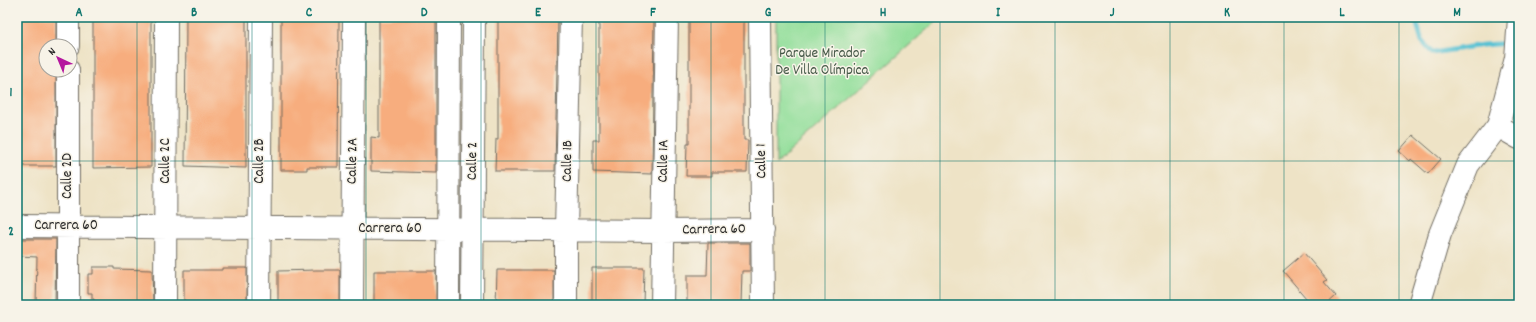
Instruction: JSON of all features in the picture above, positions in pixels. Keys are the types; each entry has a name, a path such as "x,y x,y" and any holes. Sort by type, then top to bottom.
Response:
{"street":[{"path":"68,17 68,38"},
{"name":"Calle 2C","path":"165,305 166,17"},
{"name":"Calle 2B","path":"259,305 261,17"},
{"name":"Calle 2A","path":"352,305 354,17"},
{"name":"Calle 2","path":"448,305 449,17"},
{"name":"Calle 2","path":"472,305 474,17"},
{"name":"Calle 1B","path":"566,305 566,230 571,17"},
{"name":"Calle 1A","path":"662,305 666,17"},
{"name":"Calle 1","path":"760,17 763,305"},
{"path":"1419,305 1440,234 1468,165 1498,126 1516,58 1519,22"},
{"name":"Calle 2D","path":"68,78 68,305"},
{"path":"1498,126 1519,138"},
{"name":"Carrera 60","path":"17,226 472,230 763,230"}],"green space":[{"name":"Parque Mirador De Villa Olímpica","path":"776,17 941,17 776,164"}],"building":[{"path":"17,17 56,17 56,38 38,38 38,78 56,78 56,166 17,166"},
{"path":"93,17 151,17 151,167 93,168"},
{"path":"186,17 246,17 246,168 185,166"},
{"path":"281,17 339,17 338,167 307,167 307,170 281,170"},
{"path":"379,17 436,17 436,173 371,171 371,137 379,138"},
{"path":"498,17 558,17 555,171 495,171 496,139 498,139"},
{"path":"599,17 654,17 652,174 593,172 593,140 599,140"},
{"path":"689,17 744,17 744,140 748,140 747,172 712,172 712,176 686,176 687,144 689,144"},
{"path":"1413,135 1441,159 1428,174 1399,151"},
{"path":"21,239 56,239 55,305 36,305 37,257 19,256"},
{"path":"708,243 750,243 750,271 742,271 741,305 687,305 687,275 707,275"},
{"path":"1304,253 1327,280 1324,282 1336,296 1326,305 1312,305 1283,271"},
{"path":"93,267 152,270 153,305 94,305 92,293 88,293 88,274 93,274"},
{"path":"222,268 247,268 247,305 184,305 184,270 222,270"},
{"path":"592,268 644,268 643,305 592,305"},
{"path":"340,270 340,305 278,305 278,271"},
{"path":"497,270 554,270 554,305 496,305"},
{"path":"374,271 436,271 436,305 374,305"}],"waterway":[{"path":"1415,17 1422,41 1432,53 1483,45 1512,43"}]}
